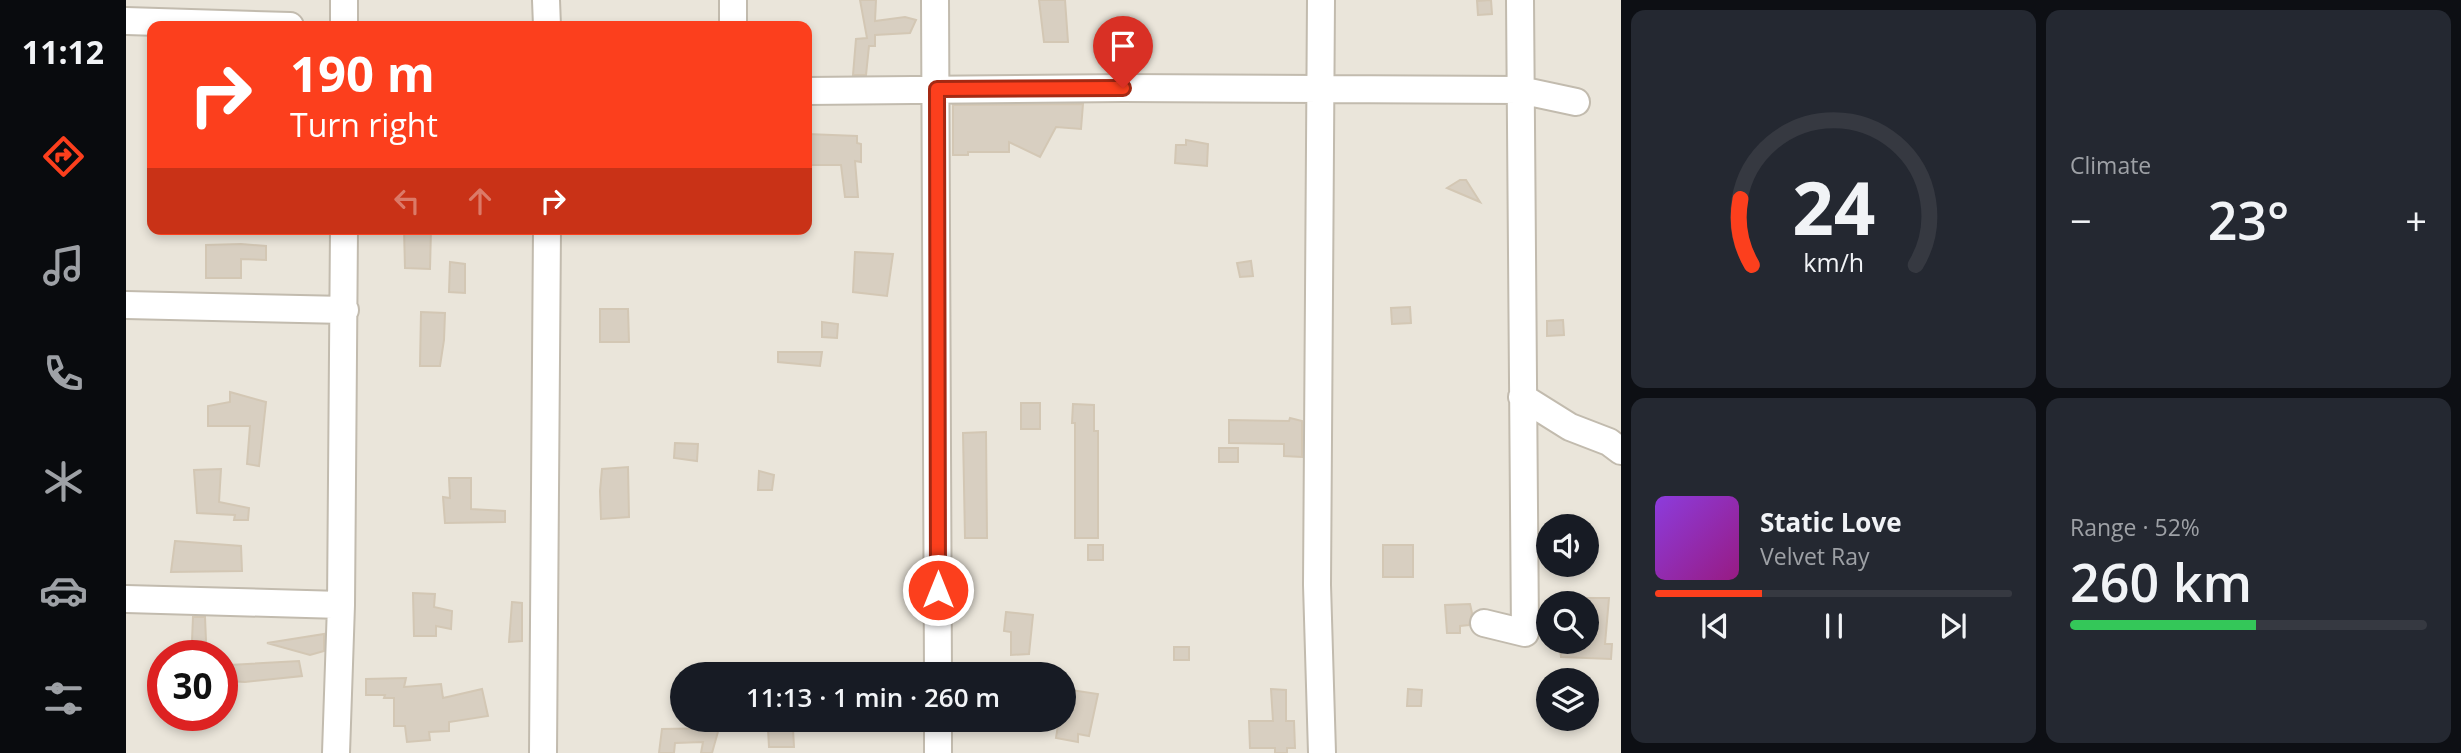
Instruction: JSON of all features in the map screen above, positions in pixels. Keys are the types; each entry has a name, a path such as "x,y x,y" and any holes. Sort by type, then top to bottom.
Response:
{"street":[{"path":"344,0 344,21"},
{"path":"546,0 547,21"},
{"path":"733,0 733,21"},
{"path":"935,0 938,662"},
{"path":"1321,0 1317,585 1322,753"},
{"path":"1484,623 1525,633 1520,0"},
{"path":"126,21 147,22"},
{"path":"812,91 1520,90 1576,102"},
{"path":"337,753 344,235"},
{"path":"543,753 547,235"},
{"path":"126,305 345,310"},
{"path":"1522,397 1570,427 1609,442 1621,451"},
{"path":"126,598 341,605"},
{"path":"938,732 938,753"}],"shaded area":[{"path":"126,0 1621,0 1621,753 126,753"}],"building":[{"path":"860,0 876,0 875,21 905,17 916,20 910,33 875,35 875,46 869,46 866,75 853,75 856,39 867,38"},
{"path":"1039,0 1065,0 1068,42 1044,42"},
{"path":"1491,0 1492,14 1478,15 1477,1"},
{"path":"1083,104 1081,129 1056,127 1040,157 1009,142 1009,152 968,152 968,155 953,155 953,105"},
{"path":"812,134 857,136 857,143 861,144 861,162 855,161 858,197 845,197 841,165 812,165"},
{"path":"1186,140 1208,144 1207,166 1175,163 1176,145 1186,145"},
{"path":"1460,180 1466,180 1480,202 1447,188"},
{"path":"404,235 431,235 430,269 405,268"},
{"path":"206,245 266,246 266,260 241,259 241,278 206,278"},
{"path":"855,252 893,254 887,296 853,292"},
{"path":"1251,261 1253,276 1240,277 1237,263"},
{"path":"450,262 465,264 465,293 449,292"},
{"path":"1410,307 1411,323 1392,324 1391,308"},
{"path":"600,309 628,309 629,342 600,342"},
{"path":"421,312 445,313 440,366 420,366"},
{"path":"1563,320 1564,335 1547,336 1547,321"},
{"path":"822,322 838,324 837,338 822,337"},
{"path":"778,352 822,352 820,366 778,362"},
{"path":"230,392 266,402 259,466 247,464 250,426 208,426 208,406 230,402"},
{"path":"1021,403 1040,403 1040,429 1021,429"},
{"path":"1073,404 1094,405 1094,431 1098,431 1098,538 1075,538"},
{"path":"1290,418 1302,421 1302,457 1284,456 1284,444 1229,443 1229,420 1289,421"},
{"path":"986,432 987,538 965,538 963,433"},
{"path":"675,443 698,444 697,461 674,458"},
{"path":"1219,448 1238,448 1238,462 1219,462"},
{"path":"628,467 629,517 601,519 602,469"},
{"path":"221,469 219,502 249,508 248,520 234,520 235,515 197,513 194,470"},
{"path":"759,471 774,475 772,490 758,490"},
{"path":"449,478 471,478 471,509 505,511 505,522 445,523 443,497 450,498"},
{"path":"175,541 241,546 242,571 171,572"},
{"path":"1088,545 1103,545 1103,560 1088,560"},
{"path":"1383,545 1413,545 1413,577 1383,577"},
{"path":"413,593 435,594 434,607 452,611 451,629 436,626 436,636 414,636"},
{"path":"1599,598 1609,598 1605,644 1612,644 1611,659 1561,657 1561,654 1599,654"},
{"path":"512,602 522,603 522,641 509,642"},
{"path":"1470,604 1472,613 1469,625 1460,626 1460,633 1447,633 1445,605"},
{"path":"1006,612 1033,615 1029,654 1011,655 1011,632 1004,631"},
{"path":"193,617 205,617 206,640 192,640"},
{"path":"324,634 324,651 310,655 267,643"},
{"path":"1174,647 1189,647 1189,660 1174,660"},
{"path":"299,661 302,676 238,682 238,665"},
{"path":"406,678 404,687 441,684 443,698 482,689 488,716 449,722 449,731 429,732 430,740 407,742 405,726 394,726 394,698 366,695 366,679"},
{"path":"1271,689 1286,690 1286,721 1294,721 1295,748 1287,748 1287,753 1275,753 1275,748 1250,748 1249,721 1273,721"},
{"path":"1408,689 1422,690 1421,706 1407,706"},
{"path":"1076,691 1098,694 1089,736 1078,734 1078,742 1056,738 1057,732 1076,732"},
{"path":"662,729 670,729 670,732 718,732 712,753 701,753 703,742 675,743 674,753 659,753"},
{"path":"768,732 793,732 794,747 769,747"}],"route":[{"path":"938,590 937,89 1123,88"}]}
